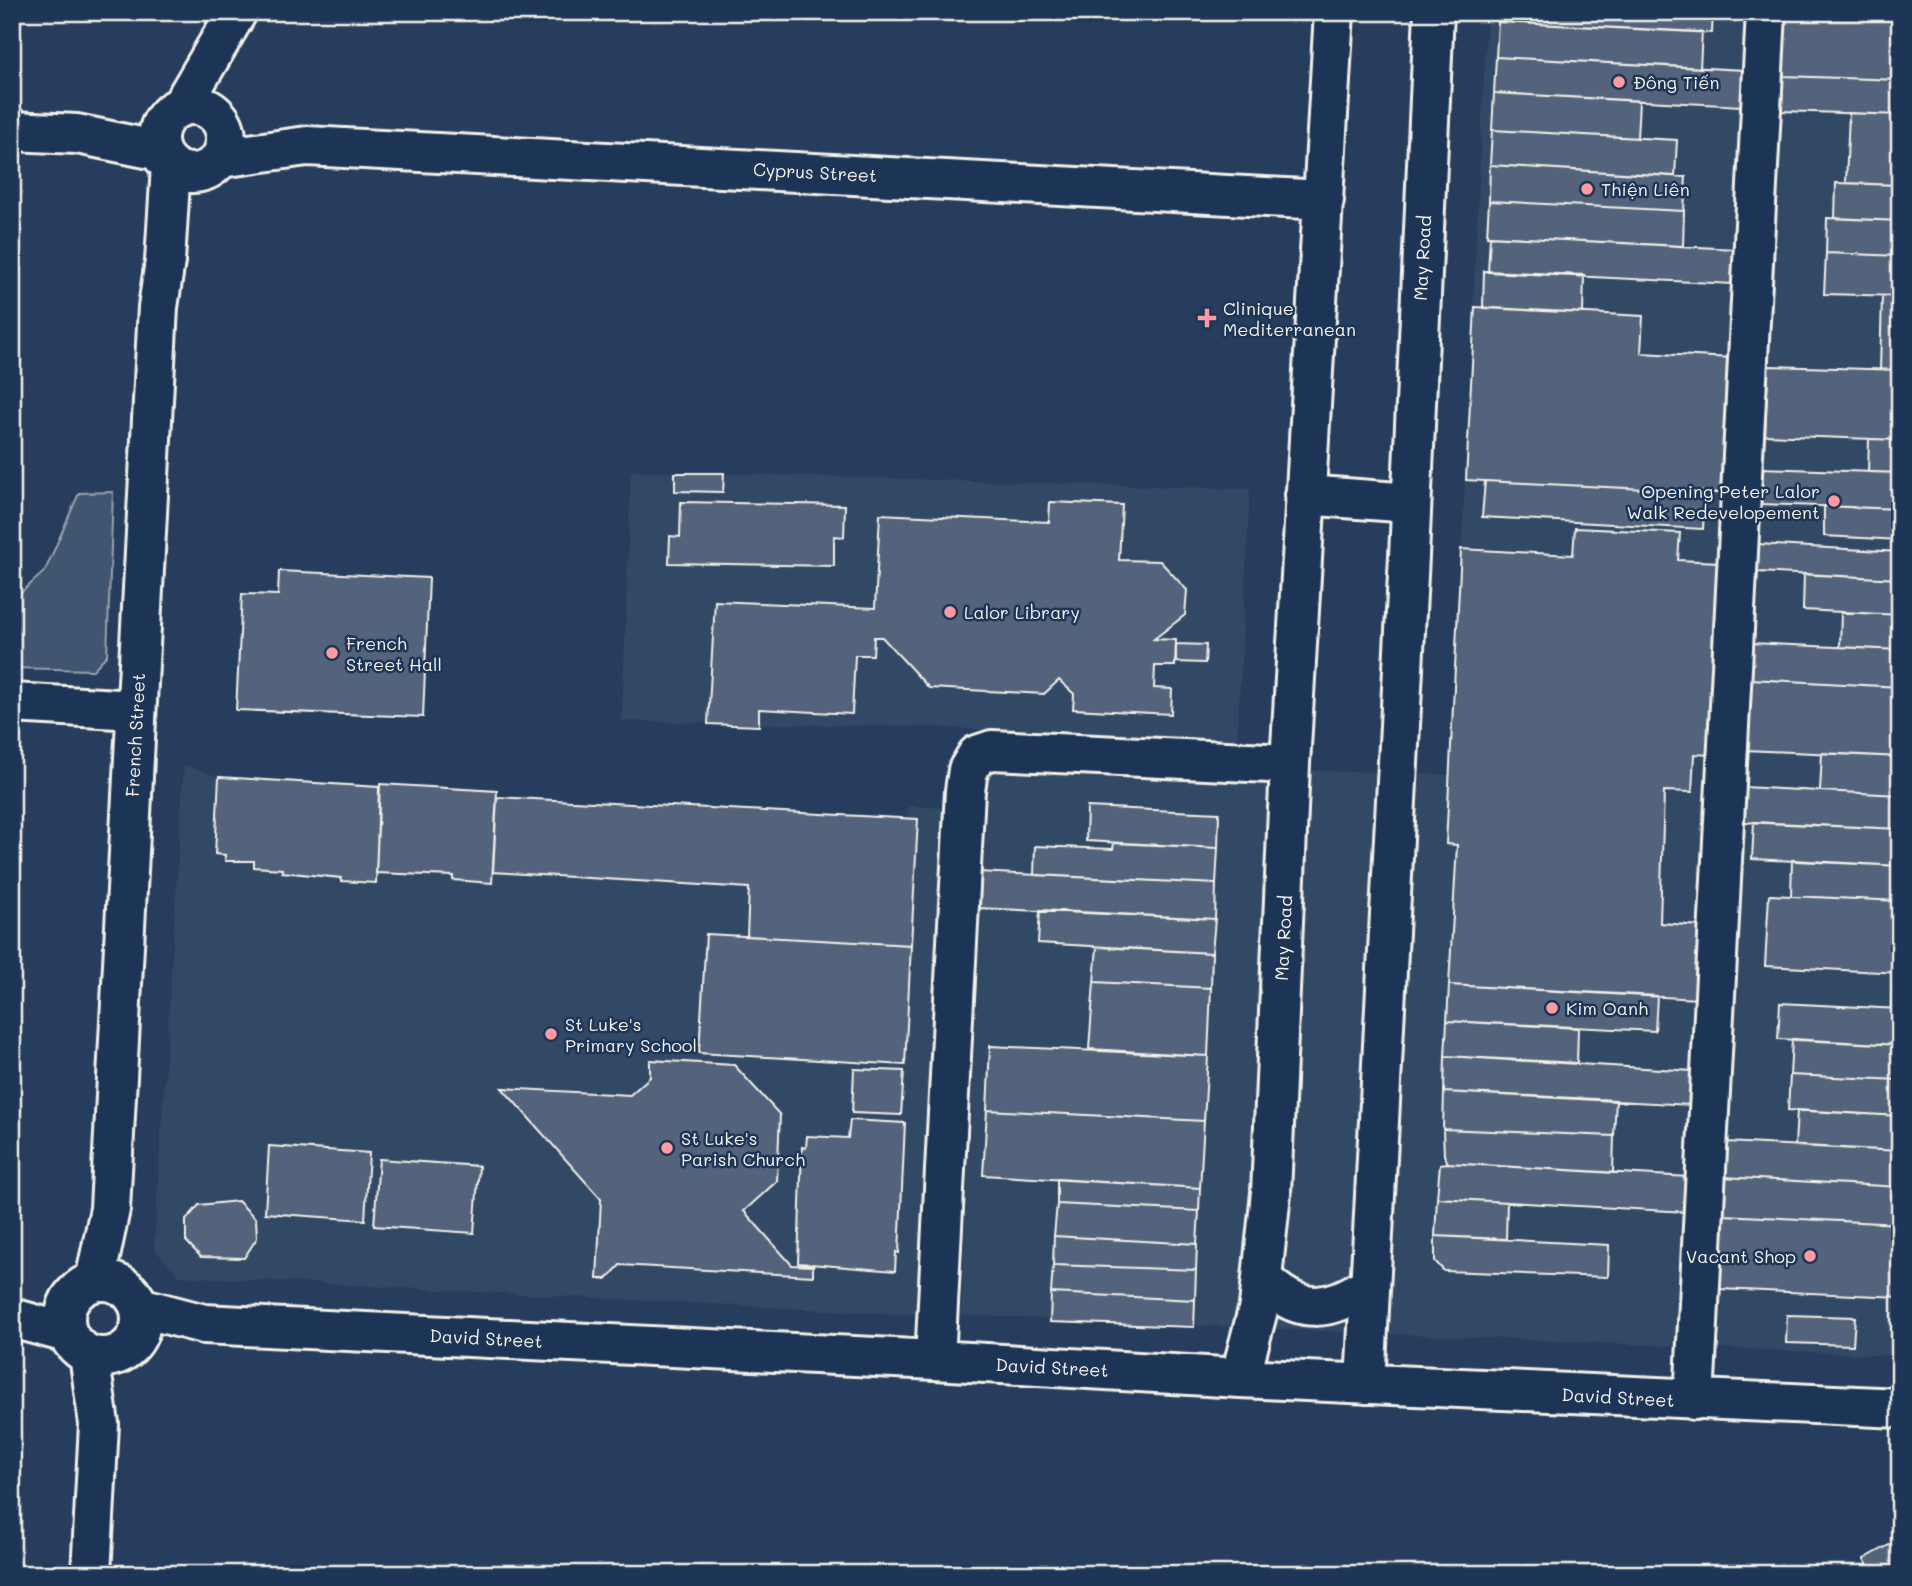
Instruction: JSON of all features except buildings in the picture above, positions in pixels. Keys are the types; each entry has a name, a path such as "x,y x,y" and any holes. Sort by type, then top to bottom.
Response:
{"street":[{"name":"French Street","path":"91,1574 158,307 165,261 193,138 240,12"},
{"name":"May Road","path":"1240,1378 1259,1306 1271,1193 1290,764 1334,12"},
{"name":"May Road","path":"1365,1384 1434,12"},
{"path":"1694,1400 1766,12"},
{"name":"Cyprus Street","path":"12,131 193,138 1324,200"},
{"path":"1305,495 1411,503"},
{"path":"12,703 136,710"},
{"path":"935,1360 968,770 977,755 992,750 1290,764"},
{"path":"1263,1279 1274,1291 1290,1301 1310,1307 1330,1306 1353,1297 1370,1284"},
{"name":"David Street","path":"12,1310 105,1320"},
{"name":"David Street","path":"12,1318 204,1324 1240,1378 1900,1408"}],"shaded area":[{"path":"1487,12 1900,12 1900,1356 961,1315 989,761 1451,775"},
{"path":"631,471 1250,489 1237,742 932,727 622,721"},
{"path":"113,492 107,655 93,670 12,668 12,601 45,571 79,493"},
{"name":"St Luke's Primary School","path":"184,765 219,777 497,791 497,797 907,819 908,806 948,808 920,1315 179,1276 154,1249"}],"place":[{"name":"Đông Tiến","path":"1619,82"},
{"name":"Thiện Liên","path":"1587,189"},
{"name":"Clinique Mediterranean","path":"1207,318"},
{"name":"Opening Peter Lalor Walk Redevelopement","path":"1834,501"},
{"name":"Lalor Library","path":"950,612"},
{"name":"French Street Hall","path":"332,653"},
{"name":"Kim Oanh","path":"1552,1008"},
{"name":"St Luke's Primary School","path":"551,1034"},
{"name":"St Luke's Parish Church","path":"667,1148"},
{"name":"Vacant Shop","path":"1810,1256"}]}
